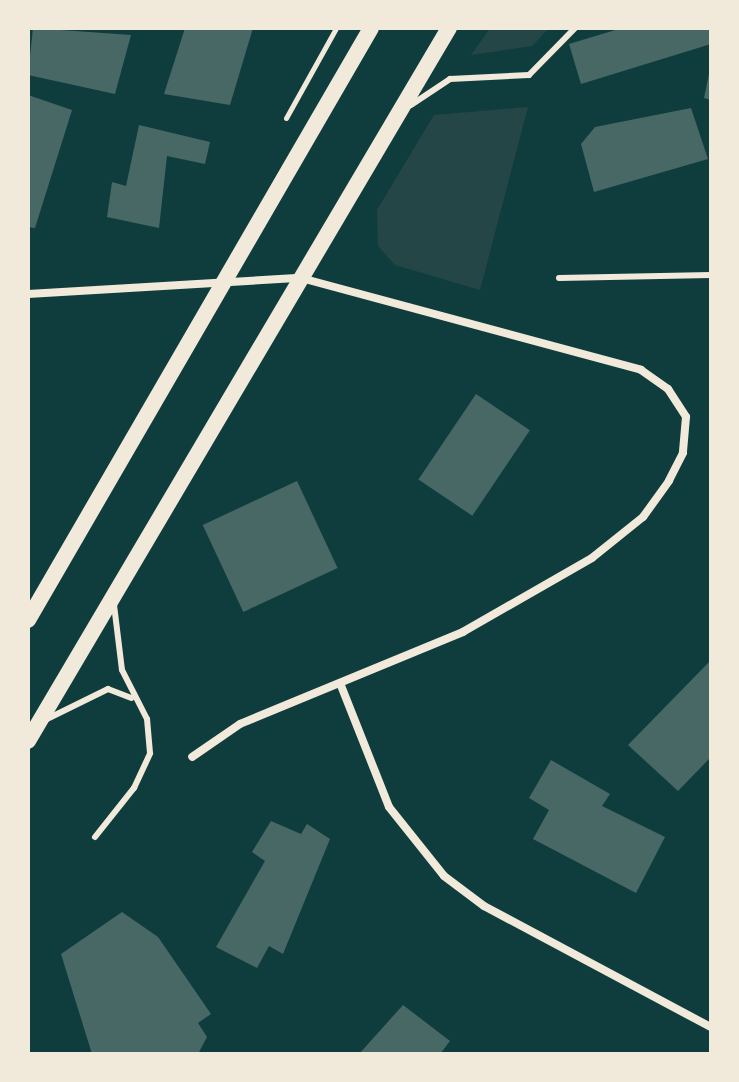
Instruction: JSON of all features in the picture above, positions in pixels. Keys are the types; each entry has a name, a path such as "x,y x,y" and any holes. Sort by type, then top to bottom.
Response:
{"main road":[{"path":"28,620 225,287 371,28"},
{"path":"28,741 383,133 449,28"}],"street":[{"path":"28,294 225,287 301,278 641,370 668,389 686,417 683,453 669,481 643,517 592,558 463,632 240,724 192,757"},
{"path":"340,683 389,807 444,876 484,906 711,1027"}],"lane":[{"path":"383,133 428,88 450,79 529,75 575,28"},
{"path":"559,278 711,275"},
{"path":"95,837 134,788 150,753 147,719 131,698 115,637 113,594"},
{"path":"37,726 108,689 131,698"}],"path":[{"path":"277,134 336,28"}],"shaded area":[{"path":"490,28 549,28 532,46 471,55"},
{"path":"528,107 480,290 395,265 378,246 377,210 434,115"}],"building":[{"path":"33,28 131,35 115,94 28,75"},
{"path":"185,28 253,28 230,105 164,94"},
{"path":"622,28 711,28 711,44 581,84 569,44"},
{"path":"711,69 711,100 704,98"},
{"path":"28,95 72,110 35,228 28,227"},
{"path":"691,108 708,159 594,192 581,144 595,127"},
{"path":"139,125 210,142 205,164 167,156 159,228 107,217 112,182 126,186"},
{"path":"476,394 530,430 472,516 418,479"},
{"path":"297,481 338,568 243,612 203,525"},
{"path":"711,660 711,757 678,791 628,745"},
{"path":"551,760 610,794 602,806 665,837 636,893 533,839 549,810 529,798"},
{"path":"271,821 301,834 307,824 330,839 283,954 269,946 257,968 216,947 265,861 252,852"},
{"path":"122,912 158,937 211,1014 198,1023 207,1037 198,1054 92,1054 61,954"},
{"path":"403,1005 450,1041 440,1054 359,1054"}]}
